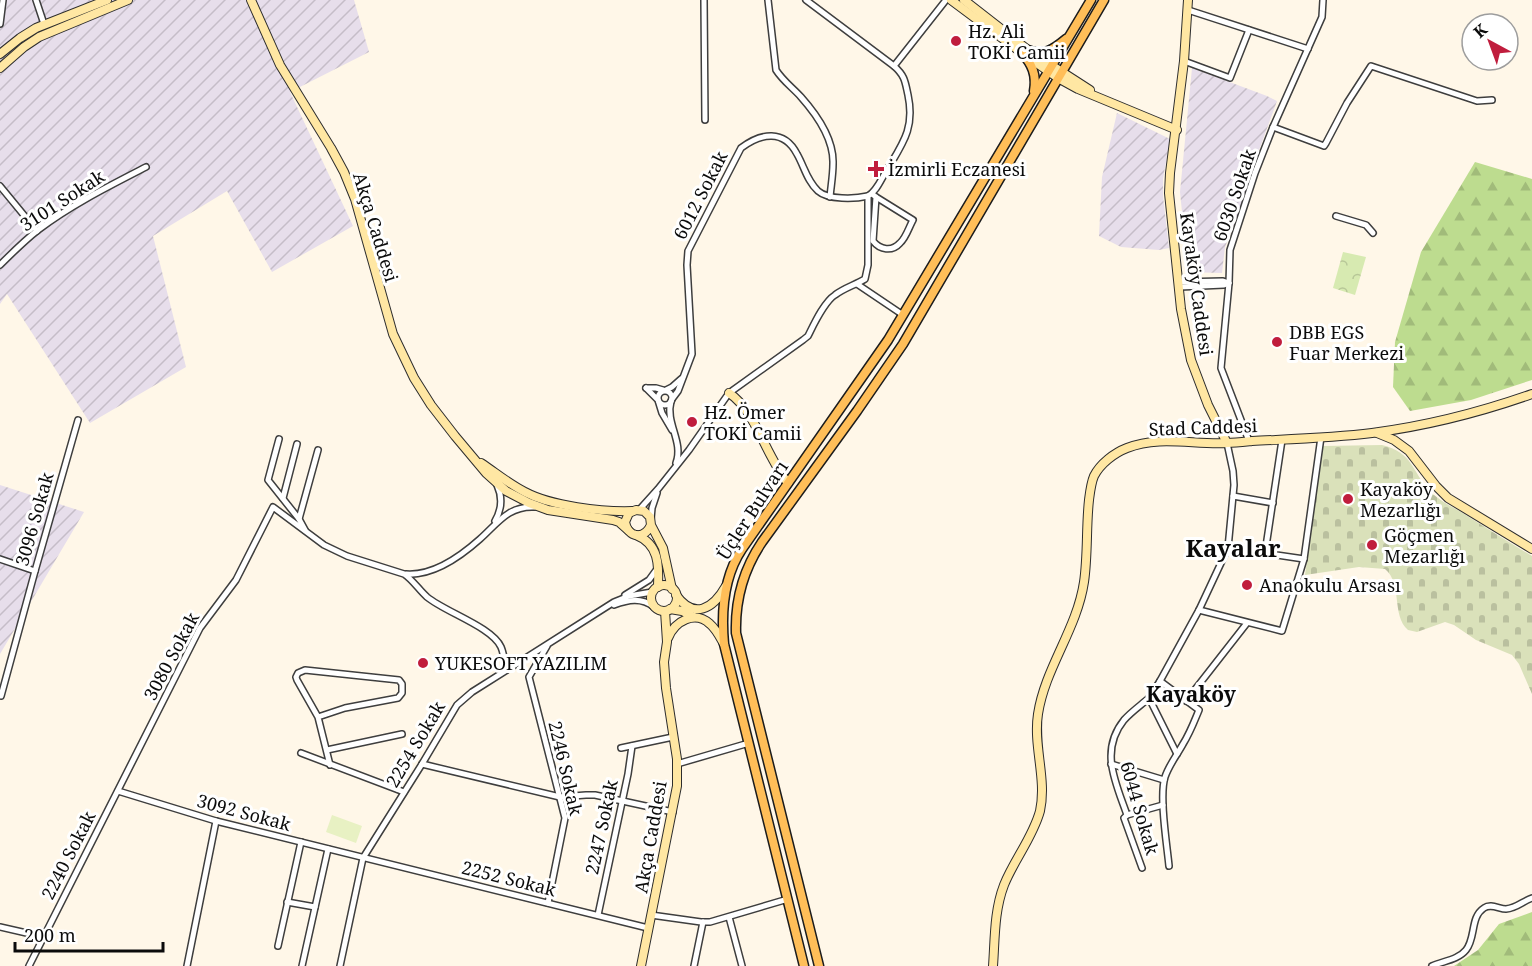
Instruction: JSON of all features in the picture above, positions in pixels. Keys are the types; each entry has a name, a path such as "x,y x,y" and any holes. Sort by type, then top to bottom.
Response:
{"main road":[{"name":"Üçler Bulvarı","path":"804,966 723,644 723,614 728,582 739,554 888,340 1091,0"},
{"name":"Üçler Bulvarı","path":"819,966 736,633 736,611 741,583 750,561 762,542 903,344 1104,0"},
{"path":"1025,51 1047,52 1060,44 1074,30"},
{"path":"1025,51 1035,75 1034,89 1027,105"}],"street":[{"path":"0,24 3,0"},
{"path":"36,0 44,24"},
{"path":"0,54 20,38 44,24 107,0"},
{"path":"0,68 39,37 128,0"},
{"name":"Akça Caddesi","path":"251,0 280,65 344,172 355,199 387,314 402,355 435,411 486,473 506,491 539,507 619,522 631,532 644,538 651,545 658,565 651,600 654,607"},
{"path":"704,0 705,120"},
{"path":"768,0 776,70 812,111 827,136 832,150 830,197 872,196 913,220 901,243 890,249 879,247 873,241 872,196"},
{"path":"658,489 651,508 650,529 643,534 631,532 625,522 626,517 658,489 729,393 808,336 835,295 865,279 868,265 872,196 902,144 909,126 911,108 905,78 894,66 806,0"},
{"path":"894,66 946,0"},
{"path":"951,0 1060,75 1078,90 1177,130"},
{"path":"964,0 1025,51"},
{"name":"Kayaköy Caddesi","path":"1149,698 1199,610 1228,548 1233,496 1233,471 1227,443 1208,405 1191,360 1181,309 1169,193 1184,61 1188,0"},
{"name":"6030 Sokak","path":"1249,441 1221,368 1229,283 1229,255 1255,173 1322,17 1323,0"},
{"path":"1188,10 1308,50"},
{"path":"1184,61 1230,78 1249,30"},
{"path":"1273,127 1324,146 1347,103 1371,66 1477,101 1492,100"},
{"name":"6012 Sokak","path":"673,470 679,450 669,412 672,400 691,359 692,348 688,250 741,148 763,136 772,135 788,142 818,191 830,197"},
{"name":"3101 Sokak","path":"0,265 37,231 88,197 146,167"},
{"path":"0,186 37,231"},
{"path":"1336,216 1366,225 1373,233"},
{"path":"1180,285 1223,281 1229,283"},
{"path":"857,284 903,315"},
{"path":"658,400 659,393 672,387 682,378"},
{"path":"646,388 665,390 670,392 672,400 665,405 661,404 646,388"},
{"path":"729,393 746,408 774,464 788,483"},
{"name":"Stad Caddesi","path":"993,966 996,922 1001,893 1039,812 1042,791 1037,724 1039,710 1082,591 1090,493 1094,476 1105,463 1116,453 1134,445 1166,441 1227,443 1376,432 1454,417 1532,394"},
{"name":"6012 Sokak","path":"658,400 662,413 673,431"},
{"name":"3096 Sokak","path":"1,696 78,420"},
{"path":"1376,432 1394,440 1409,451 1448,498 1532,549"},
{"path":"1199,610 1282,631 1304,559 1322,437"},
{"path":"279,439 268,480 299,519 305,531 324,545 347,556 404,573 421,573 448,562 470,547 500,519 519,508 539,507"},
{"path":"1265,554 1282,440"},
{"path":"283,498 297,444"},
{"path":"299,519 318,450"},
{"name":"Akça Caddesi","path":"475,459 515,487 542,500 566,505 636,510"},
{"path":"491,528 501,508 501,498 496,483"},
{"path":"1233,496 1273,502"},
{"name":"3080 Sokak","path":"118,790 200,628 236,580 273,507 305,531"},
{"path":"636,510 647,513 663,548 674,592"},
{"path":"1228,548 1304,559"},
{"path":"0,559 35,571"},
{"name":"2254 Sokak","path":"340,966 363,858 457,705 471,692 649,580 656,572 658,565"},
{"path":"404,573 428,598 481,628 495,639 500,645 506,670"},
{"path":"655,589 665,585 688,607 702,609 717,600 728,582"},
{"name":"2254 Sokak","path":"614,602 655,589"},
{"name":"Akça Caddesi","path":"641,966 677,786 677,764 664,662 668,610 675,603 674,592"},
{"name":"2254 Sokak","path":"604,609 632,600 644,600 654,607"},
{"path":"654,607 661,611 682,612 709,623 723,644"},
{"path":"667,642 676,625 694,617"},
{"path":"1186,701 1247,623"},
{"name":"2246 Sokak","path":"548,645 529,677 566,818 548,903"},
{"path":"318,717 345,708 398,698 402,693 402,684 397,680 302,671 297,674 297,680 318,717 330,765"},
{"path":"1160,681 1199,710 1164,780 1163,805 1169,866"},
{"path":"1149,698 1177,754"},
{"name":"6044 Sokak","path":"1142,868 1124,818 1127,815 1114,778 1110,755 1119,727 1149,698"},
{"path":"327,750 402,734"},
{"path":"621,748 673,737"},
{"path":"677,764 749,743"},
{"name":"2247 Sokak","path":"598,915 632,746"},
{"path":"301,753 404,792"},
{"path":"422,764 560,797 586,795 673,812"},
{"path":"1111,764 1164,780"},
{"name":"3092 Sokak","path":"118,790 216,821 363,858"},
{"name":"2240 Sokak","path":"29,966 118,790"},
{"path":"1127,815 1163,805"},
{"path":"187,966 216,821"},
{"path":"278,946 301,842"},
{"path":"296,966 302,964 328,849"},
{"name":"2252 Sokak","path":"363,858 648,928"},
{"path":"1432,966 1457,957 1467,950 1477,916 1484,908 1491,905 1504,909 1516,907 1532,898"},
{"path":"651,915 704,922 788,899"},
{"path":"287,902 315,907"},
{"path":"729,917 742,966"},
{"path":"694,966 704,922"},
{"path":"0,927 44,938"}],"shaded area":[{"path":"0,0 354,0 369,52 290,92 353,226 272,272 227,191 153,236 186,367 90,423 7,294 0,304"},
{"path":"1192,68 1277,101 1258,153 1253,177 1225,247 1222,273 1188,272 1180,192"},
{"path":"1117,113 1170,139 1163,179 1169,248 1159,250 1121,247 1099,236 1102,177"},
{"path":"0,485 84,512 0,654"}],"green space":[{"path":"1475,162 1532,179 1532,380 1471,400 1410,411 1393,387 1395,342 1421,252"},
{"path":"1343,252 1366,257 1355,295 1333,288"},
{"path":"1382,445 1392,448 1406,458 1424,484 1437,497 1532,556 1532,694 1519,664 1512,655 1476,640 1454,625 1445,622 1417,632 1408,630 1400,616 1394,583 1385,569 1359,567 1305,575 1323,446"},
{"path":"332,815 362,826 356,843 326,832"},
{"path":"1532,912 1532,966 1454,966 1478,950 1499,924"}],"place":[{"name":"Hz. Ali TOKİ Camii","path":"956,41"},
{"name":"İzmirli Eczanesi","path":"876,169"},
{"name":"DBB EGS Fuar Merkezi","path":"1277,342"},
{"name":"Hz. Ömer TOKİ Camii","path":"692,422"},
{"name":"Kayaköy Mezarlığı","path":"1348,499"},
{"name":"Göçmen Mezarlığı","path":"1372,545"},
{"name":"Anaokulu Arsası","path":"1247,585"},
{"name":"YUKESOFT YAZILIM","path":"423,663"}],"district":[{"name":"Kayalar","path":"1233,547"},
{"name":"Kayaköy","path":"1191,694"}]}
